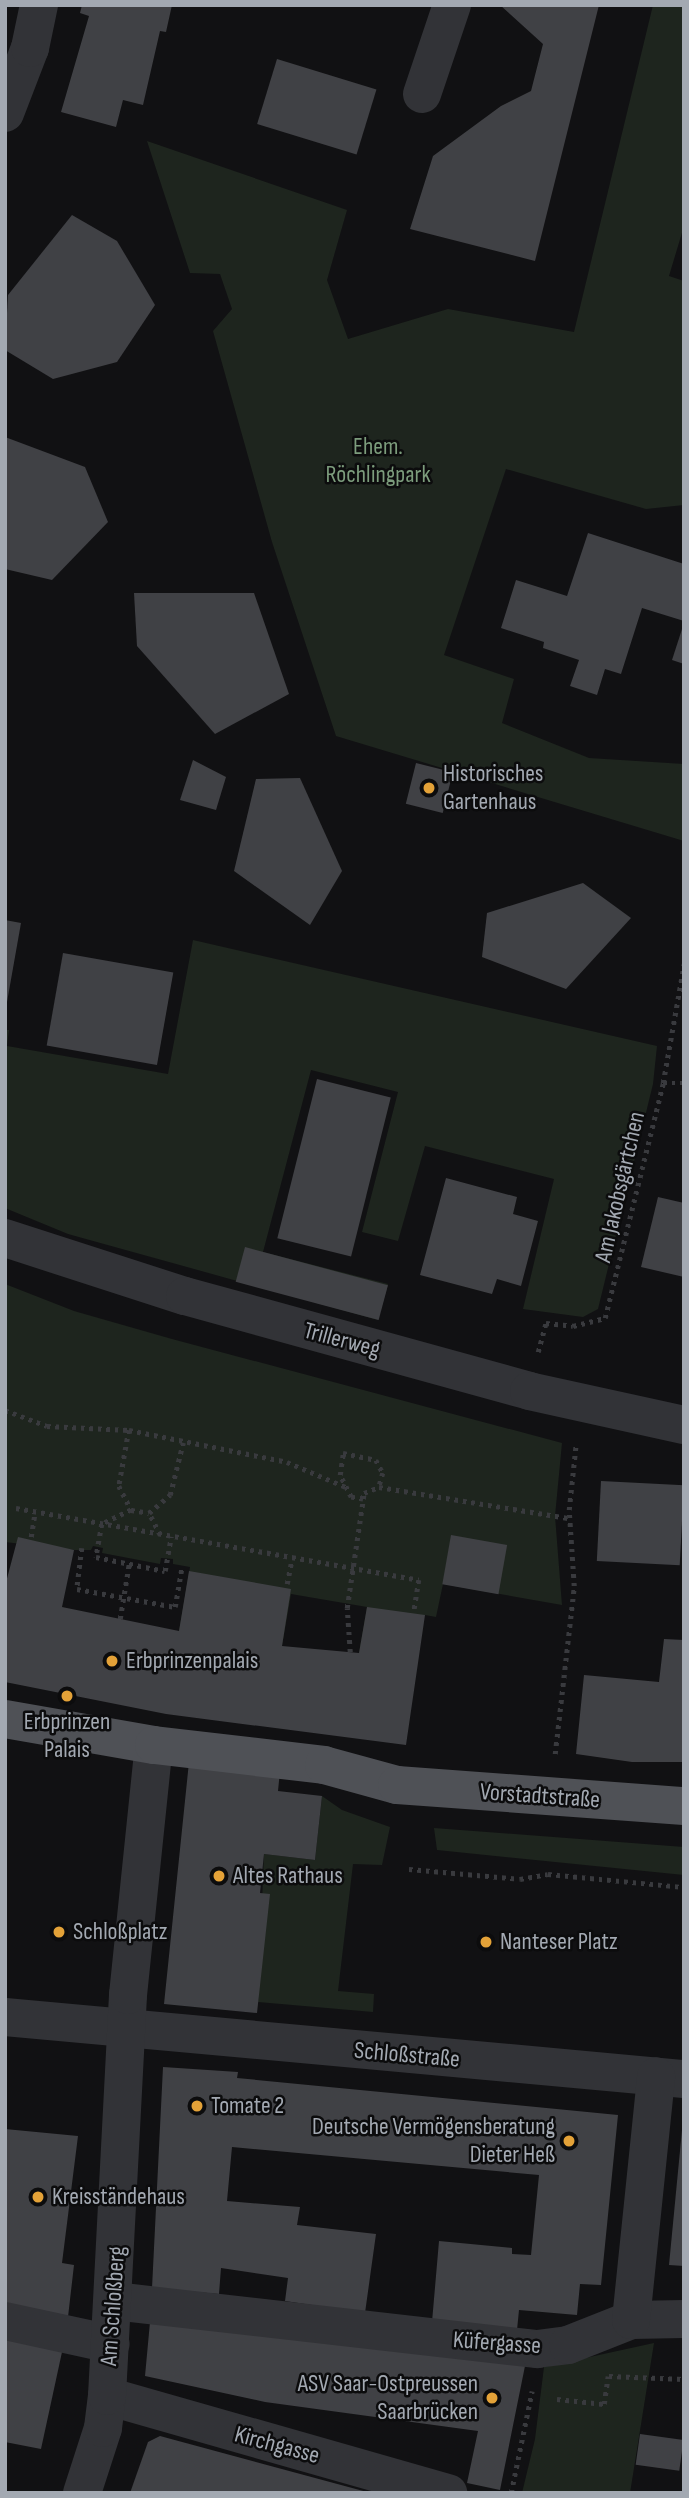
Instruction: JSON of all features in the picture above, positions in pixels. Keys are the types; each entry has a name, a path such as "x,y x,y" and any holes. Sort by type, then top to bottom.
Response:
{"main road":[{"path":"5,1719 153,1757"},
{"name":"Vorstadtstraße","path":"153,1757 324,1765 397,1785 684,1806"}],"street":[{"path":"5,114 30,48 39,5"},
{"path":"422,94 452,5"},
{"name":"Trillerweg","path":"5,1238 185,1297 529,1391 684,1425"},
{"path":"5,2017 130,2031 128,1995 153,1757"},
{"name":"Schloßstraße","path":"130,2031 670,2078"},
{"name":"Am Schloßberg","path":"82,2493 103,2428 107,2396 130,2031"},
{"path":"670,2078 631,2320 684,2319"},
{"name":"Küfergasse","path":"114,2301 537,2349 589,2339 631,2320"},
{"path":"5,2321 111,2344"},
{"name":"Kirchgasse","path":"107,2396 448,2493"}],"path":[{"name":"Am Jakobsgärtchen","path":"536,1362 546,1323 581,1326 605,1318 663,1083 684,964"},
{"path":"663,1083 684,1083"},
{"path":"5,1410 47,1426 129,1430 286,1462 346,1487"},
{"path":"129,1430 119,1486 131,1510"},
{"path":"149,1513 170,1494 183,1443"},
{"path":"554,1764 574,1586 569,1518 576,1443"},
{"path":"363,1499 351,1497 340,1475 343,1453 376,1461 383,1473 379,1487"},
{"path":"350,1652 347,1608 364,1493 379,1487 569,1518"},
{"path":"16,1508 419,1580 414,1610"},
{"path":"102,1524 131,1510 149,1513"},
{"path":"30,1538 35,1512"},
{"path":"149,1513 160,1535"},
{"path":"102,1524 96,1557 165,1571 171,1537"},
{"path":"82,1549 77,1589 175,1607 182,1566"},
{"path":"287,1584 292,1559"},
{"path":"120,1619 129,1564"},
{"path":"409,1869 520,1880 548,1874 684,1887"},
{"path":"557,2399 604,2404 608,2376"},
{"path":"645,2376 684,2379"},
{"path":"511,2493 533,2384"}],"green space":[{"name":"Ehem. Röchlingpark","path":"653,5 684,5 684,226 669,276 684,281 684,505 646,509 506,469 444,655 514,679 502,723 589,758 684,764 684,841 336,736 272,542 213,331 232,309 220,274 190,273 147,141 347,210 327,280 348,339 448,309 574,332"},
{"path":"193,940 657,1046 653,1084 598,1309 583,1317 523,1309 554,1179 425,1146 398,1241 362,1232 398,1092 311,1070 263,1252 388,1284 378,1320 68,1234 5,1208 5,1030 9,1030 7,1046 168,1074"},
{"path":"5,1284 74,1311 172,1339 562,1443 555,1516 562,1605 443,1584 436,1617 425,1615 359,1653 367,1607 291,1594 282,1646 179,1631 190,1567 173,1564 173,1559 161,1558 160,1564 102,1553 103,1548 93,1546 91,1550 74,1550 5,1542"},
{"path":"322,1796 342,1810 390,1827 382,1865 353,1864 338,1991 374,1994 373,2012 258,2002 264,1854 315,1860"},
{"path":"434,1828 684,1847 684,1875 437,1850"},
{"path":"654,2343 630,2493 522,2493 535,2439 544,2367"}],"building":[{"path":"82,5 172,5 166,32 160,31 143,105 123,100 116,127 61,112 89,16 80,13"},
{"path":"500,5 599,5 535,261 410,229 433,156 501,106 531,91 543,44"},
{"path":"277,59 376,89 357,154 257,124"},
{"path":"72,215 117,241 155,305 117,362 53,379 5,350 8,295"},
{"path":"5,437 85,467 108,522 52,580 5,569"},
{"path":"588,533 684,564 684,621 642,608 621,674 605,669 597,695 570,686 579,660 543,648 544,642 501,628 516,580 567,596"},
{"path":"134,593 254,593 289,694 215,734 137,646"},
{"path":"684,626 684,664 672,660"},
{"path":"193,760 226,777 216,810 180,800"},
{"name":"Historisches Gartenhaus","path":"416,763 453,772 443,813 406,804"},
{"path":"300,778 342,871 310,925 234,871 256,779"},
{"path":"583,883 631,918 566,989 482,957 487,913"},
{"path":"5,920 21,923 7,1002 5,1002"},
{"path":"63,953 173,972 157,1065 47,1046"},
{"path":"317,1079 391,1097 351,1257 277,1238"},
{"path":"446,1178 517,1197 513,1214 538,1221 521,1286 497,1279 492,1294 420,1275"},
{"path":"658,1197 684,1203 684,1277 641,1267"},
{"path":"245,1247 388,1285 379,1320 236,1282"},
{"path":"601,1481 684,1485 680,1565 597,1561"},
{"path":"451,1535 507,1545 498,1594 442,1584"},
{"path":"18,1537 74,1550 62,1607 179,1631 189,1571 291,1589 282,1646 359,1653 367,1607 425,1615 406,1745 166,1714 5,1682 5,1586"},
{"path":"664,1639 684,1640 684,1762 632,1762 576,1754 584,1675 659,1682"},
{"name":"Altes Rathaus","path":"189,1762 280,1771 278,1791 322,1796 315,1860 264,1854 260,1893 270,1894 257,2013 164,2004"},
{"path":"163,2067 238,2072 237,2078 618,2115 601,2285 580,2284 577,2315 519,2310 517,2330 432,2322 439,2241 512,2248 512,2254 531,2255 539,2175 232,2147 227,2201 300,2207 297,2225 376,2234 365,2313 285,2301 288,2278 221,2268 219,2294 152,2288"},
{"name":"Kreisständehaus","path":"5,2129 78,2136 62,2263 74,2265 68,2317 5,2303"},
{"path":"684,2130 684,2266 669,2265"},
{"path":"150,2322 525,2366 500,2490 467,2483 478,2431 265,2402 145,2376"},
{"path":"5,2338 62,2352 41,2449 5,2442"},
{"path":"640,2434 684,2440 679,2471 636,2465"},
{"path":"160,2436 367,2493 130,2493 148,2442"}],"place":[{"name":"Historisches Gartenhaus","path":"429,788"},
{"name":"Erbprinzenpalais","path":"112,1661"},
{"name":"Erbprinzen Palais","path":"67,1696"},
{"name":"Altes Rathaus","path":"219,1876"},
{"name":"Schloßplatz","path":"59,1932"},
{"name":"Nanteser Platz","path":"486,1942"},
{"name":"Tomate 2","path":"197,2106"},
{"name":"Deutsche Vermögensberatung Dieter Heß","path":"569,2141"},
{"name":"Kreisständehaus","path":"38,2197"},
{"name":"ASV Saar-Ostpreussen Saarbrücken","path":"492,2398"}]}
